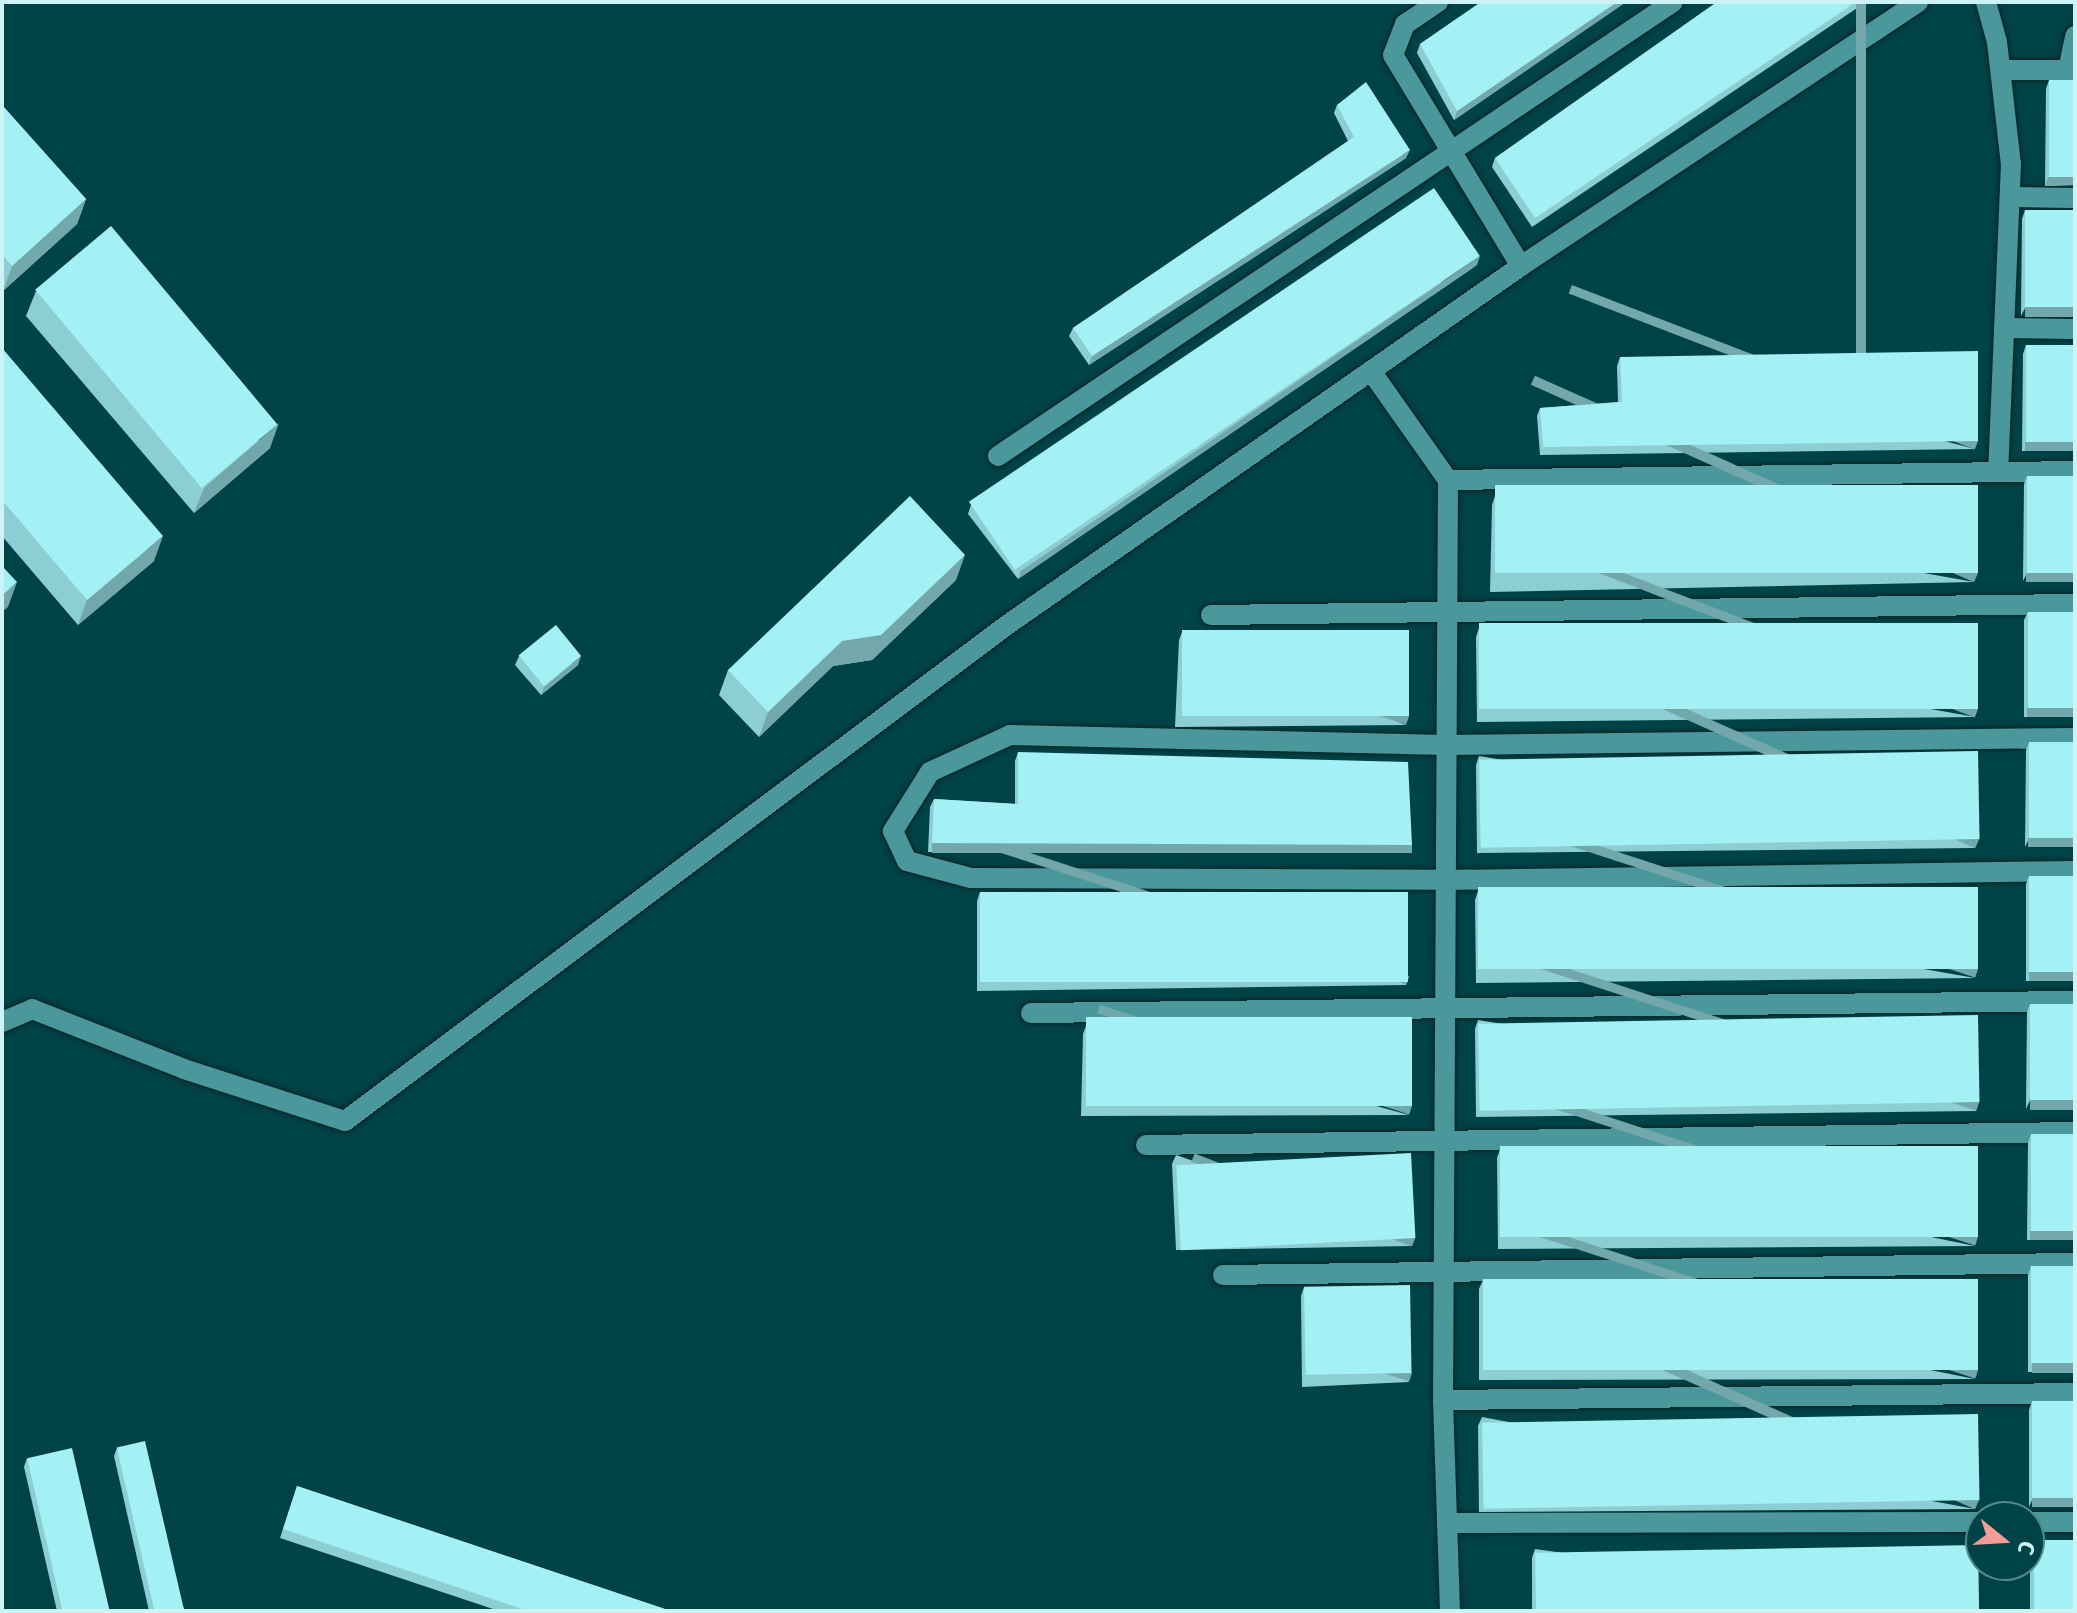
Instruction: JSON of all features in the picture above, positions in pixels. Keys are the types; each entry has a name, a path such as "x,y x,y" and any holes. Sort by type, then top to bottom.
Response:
{"lane":[{"path":"1438,2 1405,24 1393,55 1447,150 1521,266"},
{"path":"998,456 1447,150 1673,2"},
{"path":"2,1022 32,1009 184,1069 345,1121 995,634 1521,266 1918,2"},
{"path":"1986,2 2001,70 2010,197 1998,472"},
{"path":"2001,70 2072,70 2075,36"},
{"path":"2010,197 2075,198"},
{"path":"2004,328 2075,329"},
{"path":"1371,371 1448,480 1443,1400 1450,1611"},
{"path":"1448,480 2075,471"},
{"path":"1211,615 2075,604"},
{"path":"2075,738 1446,745 1010,735 930,772 893,831 907,861 971,878 1445,880 2075,871"},
{"path":"1031,1013 2075,1001"},
{"path":"1146,1145 2075,1132"},
{"path":"1223,1275 2075,1263"},
{"path":"1443,1400 2075,1393"},
{"path":"1447,1523 1965,1522"},
{"path":"2045,1522 2075,1522"}],"building":[{"path":"1481,2 1617,2 1457,111 1420,44"},
{"path":"1717,2 1856,2 1535,218 1495,158"},
{"path":"2049,80 2075,80 2075,177 2049,177"},
{"path":"1366,82 1410,150 1092,356 1073,328 1354,137 1337,105"},
{"path":"2,105 86,199 12,266 2,254"},
{"path":"1434,188 1480,256 1015,570 969,502"},
{"path":"2025,210 2075,210 2075,307 2025,307"},
{"path":"111,226 277,424 202,488 35,290"},
{"path":"2026,345 2075,345 2075,442 2026,442"},
{"path":"2,348 163,536 87,600 2,500"},
{"path":"1978,351 1978,441 1543,447 1540,408 1622,402 1620,357"},
{"path":"2027,476 2075,476 2075,573 2027,573"},
{"path":"1495,485 1978,485 1978,573 1495,573"},
{"path":"910,496 965,555 881,635 842,641 768,712 728,670"},
{"path":"2,566 17,582 2,596"},
{"path":"2028,612 2075,612 2075,708 2028,708"},
{"path":"1479,623 1978,623 1978,709 1479,709"},
{"path":"556,625 581,656 544,686 519,655"},
{"path":"1182,630 1409,630 1409,716 1182,716"},
{"path":"2029,742 2075,742 2075,838 2029,838"},
{"path":"1978,751 1980,839 1481,848 1479,760"},
{"path":"1018,752 1408,762 1412,845 932,843 934,799 1018,804"},
{"path":"2029,876 2075,876 2075,972 2029,972"},
{"path":"1478,887 1978,887 1978,969 1478,969"},
{"path":"980,892 1408,892 1408,982 980,982"},
{"path":"2030,1004 2075,1004 2075,1100 2030,1100"},
{"path":"1978,1015 1980,1102 1480,1111 1478,1024"},
{"path":"1086,1017 1412,1017 1412,1106 1086,1106"},
{"path":"2031,1134 2075,1134 2075,1231 2031,1231"},
{"path":"1500,1146 1978,1146 1978,1237 1500,1237"},
{"path":"1411,1153 1415,1238 1181,1250 1176,1165"},
{"path":"2031,1266 2075,1266 2075,1363 2031,1363"},
{"path":"1483,1279 1978,1279 1978,1370 1483,1370"},
{"path":"1410,1285 1412,1373 1306,1375 1304,1287"},
{"path":"2032,1401 2075,1401 2075,1498 2032,1498"},
{"path":"1978,1414 1980,1500 1484,1509 1482,1423"},
{"path":"145,1441 184,1611 154,1611 117,1448"},
{"path":"72,1448 110,1611 62,1611 27,1458"},
{"path":"297,1486 671,1611 528,1611 283,1529"},
{"path":"2045,1540 2075,1540 2075,1611 2034,1611 2034,1581 2045,1581"},
{"path":"1965,1545 1965,1581 1979,1581 1979,1611 1536,1611 1535,1553"}]}
